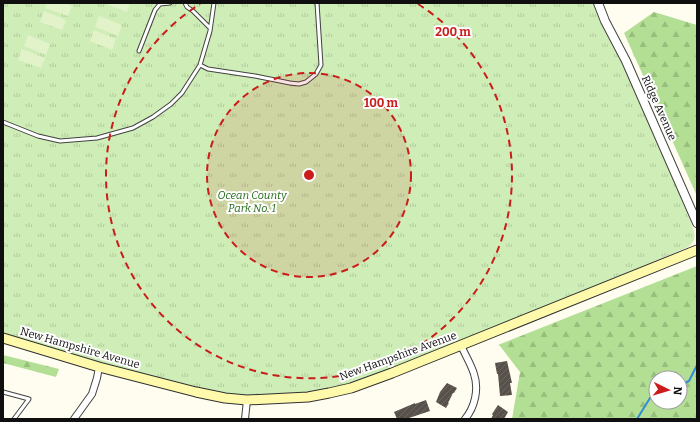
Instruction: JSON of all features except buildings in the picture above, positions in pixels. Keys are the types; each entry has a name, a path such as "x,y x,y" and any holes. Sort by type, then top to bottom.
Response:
{"main road":[{"name":"New Hampshire Avenue","path":"3,338 99,367 225,398 247,400 308,397 350,388 392,373 697,250"}],"street":[{"name":"Ridge Avenue","path":"598,3 605,22 626,61 697,223"},
{"path":"461,345 474,375 476,386 474,404 470,414 465,419"},
{"path":"74,419 92,394 99,367"},
{"path":"245,419 247,400"}],"lane":[{"path":"139,51 156,10 160,4 170,3"},
{"path":"185,3 187,7 210,28"},
{"path":"3,122 38,136 60,141 97,138 133,128 153,117 171,104 182,93 200,65 210,28 214,3"},
{"path":"200,65 208,69 262,77 290,83 299,84 306,82 316,74 321,65 317,3"},
{"path":"3,392 29,399 14,419"}],"green space":[{"name":"Ocean County Park No. 1","path":"3,3 598,3 626,61 691,223 695,236 694,239 688,247 391,370 350,384 262,400 247,400 3,338"},
{"path":"47,3 64,3 72,6 68,16 45,8"},
{"path":"104,3 130,3 127,12"},
{"path":"44,11 66,20 62,30 40,22"},
{"path":"654,12 697,25 697,196 624,33"},
{"path":"99,16 122,25 118,36 95,27"},
{"path":"94,30 116,39 112,50 90,41"},
{"path":"28,35 50,44 46,55 24,46"},
{"path":"22,49 45,58 41,68 18,60"},
{"path":"697,266 697,419 512,419 520,372 498,345"},
{"path":"3,355 59,369 56,377 3,363"}],"waterway":[{"path":"688,381 697,365"},
{"path":"637,419 648,401"}]}
